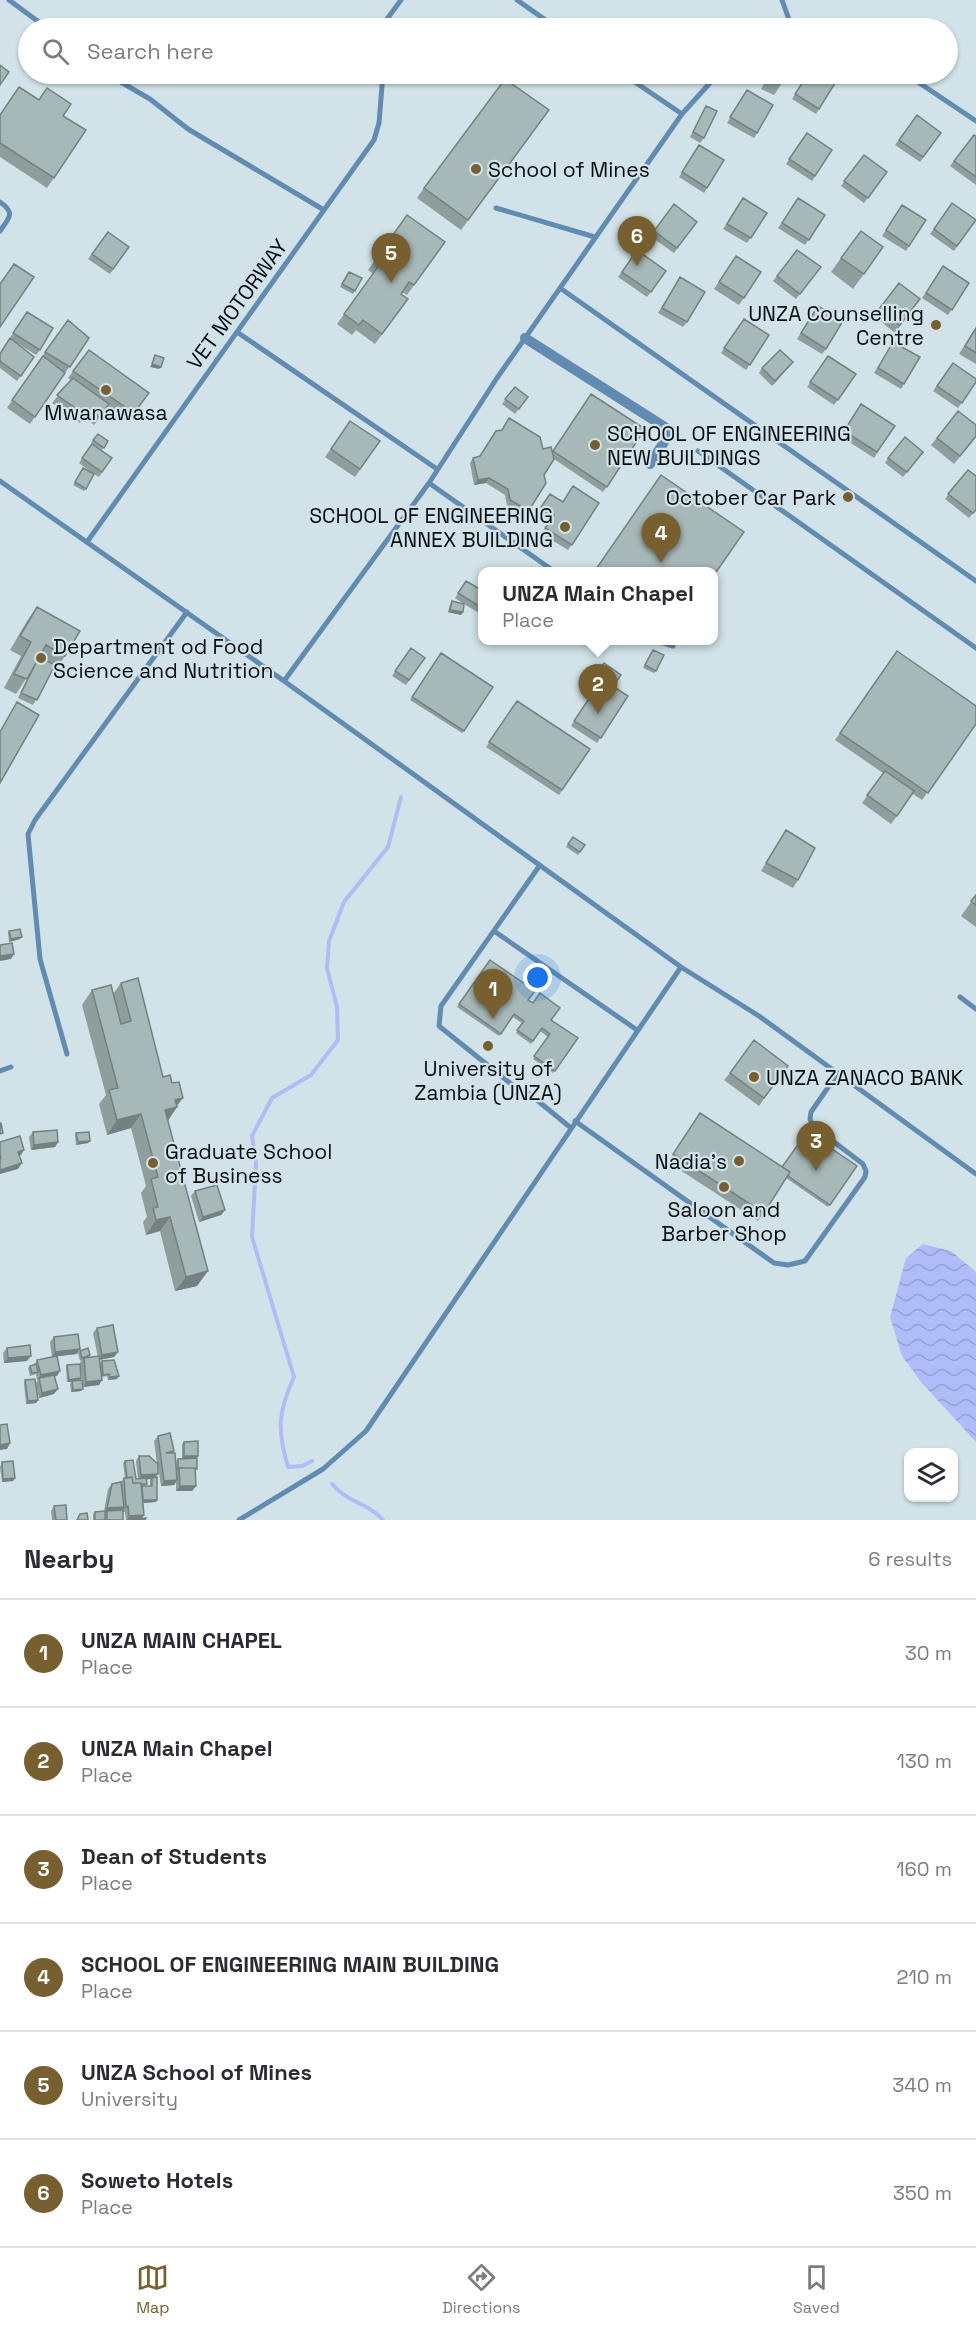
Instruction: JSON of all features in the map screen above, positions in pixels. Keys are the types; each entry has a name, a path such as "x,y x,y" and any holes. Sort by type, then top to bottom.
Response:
{"street":[{"path":"525,338 671,430 650,464"}],"lane":[{"path":"9,0 33,18"},
{"path":"388,18 401,0"},
{"path":"517,0 543,18"},
{"path":"782,0 788,18"},
{"path":"125,84 150,99 188,129 324,210"},
{"name":"VET MOTORWAY","path":"87,542 374,140 379,123 381,84"},
{"path":"638,84 682,114"},
{"path":"284,681 429,483 525,338 682,114 709,84"},
{"path":"921,84 976,121"},
{"path":"0,202 8,207 10,213 0,231"},
{"path":"496,208 595,237"},
{"path":"560,288 976,581"},
{"path":"237,332 437,469"},
{"path":"698,451 976,648"},
{"path":"0,481 284,681 681,967 759,1016 976,1174"},
{"path":"429,483 548,567"},
{"path":"67,1054 40,959 28,834 35,820 187,612"},
{"path":"540,865 441,1006 439,1026 571,1128"},
{"path":"494,931 637,1030"},
{"path":"239,1520 323,1469 366,1431 681,967"},
{"path":"960,997 976,1009"},
{"path":"0,1071 10,1067"},
{"path":"575,1121 774,1263 798,1263 805,1261 865,1177 866,1171 863,1164 813,1126 810,1119 811,1112 838,1073"}],"water":[{"path":"923,1244 951,1251 976,1272 976,1442 921,1382 902,1356 890,1317 906,1258"}],"building":[{"path":"0,65 9,72 0,85"},
{"path":"501,84 512,84 549,110 468,220 424,188"},
{"path":"802,84 835,84 819,109 795,94"},
{"path":"19,87 39,100 47,88 71,104 63,116 86,130 54,178 0,143 0,115"},
{"path":"747,90 773,105 757,133 730,117"},
{"path":"706,106 717,111 704,138 693,132"},
{"path":"917,115 941,133 923,157 899,140"},
{"path":"807,133 832,150 815,176 789,159"},
{"path":"974,135 976,136 976,177 954,161"},
{"path":"699,145 724,160 707,188 682,172"},
{"path":"864,155 887,172 868,198 844,181"},
{"path":"743,198 767,213 751,238 727,224"},
{"path":"798,198 825,215 809,240 782,223"},
{"path":"952,203 976,220 957,246 934,229"},
{"path":"674,204 697,222 677,248 654,231"},
{"path":"902,205 926,220 909,246 886,230"},
{"path":"407,215 445,242 414,285 409,282 401,294 408,299 382,334 363,320 359,325 344,314 380,264 375,260"},
{"path":"861,231 883,247 864,274 841,258"},
{"path":"108,232 129,247 113,269 92,254"},
{"path":"637,250 666,271 651,292 622,272"},
{"path":"797,250 821,267 800,294 777,276"},
{"path":"736,256 761,272 744,298 719,282"},
{"path":"14,264 34,277 0,327 0,284"},
{"path":"943,266 969,283 952,310 926,293"},
{"path":"349,272 362,278 355,291 342,284"},
{"path":"680,277 705,292 687,322 662,308"},
{"path":"899,283 920,299 900,325 879,309"},
{"path":"818,306 843,321 826,349 801,333"},
{"path":"27,312 53,328 40,350 13,333"},
{"path":"744,319 769,335 750,365 724,348"},
{"path":"68,320 89,338 70,367 45,352"},
{"path":"976,328 976,353 965,346"},
{"path":"10,338 34,357 21,376 0,361 0,354"},
{"path":"893,342 920,357 904,384 878,368"},
{"name":"Mwanawasa","path":"89,350 149,393 134,413 73,371"},
{"path":"780,350 793,362 775,381 762,368"},
{"path":"155,355 164,358 161,367 152,364"},
{"path":"43,356 65,373 35,417 12,400"},
{"path":"828,356 856,374 838,400 810,382"},
{"path":"953,363 976,379 962,403 937,386"},
{"path":"73,378 109,404 99,417 89,409 85,415 57,395"},
{"path":"515,387 528,397 519,409 505,399"},
{"name":"SCHOOL OF ENGINEERING NEW BUILDINGS","path":"591,394 645,429 607,487 553,451"},
{"path":"861,404 895,426 877,452 844,431"},
{"path":"958,411 976,425 976,436 960,456 937,438"},
{"name":"SCHOOL OF ENGINEERING NEW BUILDINGS","path":"509,418 540,437 543,449 551,447 554,459 544,475 546,483 531,507 524,508 510,500 508,489 489,478 478,480 473,458 480,456 496,431 502,430"},
{"path":"350,421 380,441 360,469 331,449"},
{"path":"98,434 108,441 104,448 93,440"},
{"path":"905,437 923,452 907,472 888,458"},
{"path":"92,444 112,458 102,472 82,458"},
{"path":"83,468 94,474 86,489 75,482"},
{"path":"968,470 976,476 976,510 973,513 948,494"},
{"path":"661,475 744,532 718,569 718,567 597,567"},
{"name":"SCHOOL OF ENGINEERING ANNEX BUILDING","path":"573,486 599,503 572,545 545,528 554,515 541,507 550,494 563,502"},
{"path":"466,581 478,588 478,606 458,593"},
{"path":"452,601 464,604 463,612 450,610"},
{"path":"37,607 80,631 65,656 46,645 27,679 14,674 31,642 20,636"},
{"path":"411,648 425,658 409,680 395,671"},
{"path":"653,650 664,655 656,671 645,665"},
{"path":"897,651 976,706 976,724 928,793 840,733"},
{"path":"441,653 493,687 464,731 412,697"},
{"path":"39,657 55,665 37,700 21,693"},
{"path":"604,663 621,675 614,685 597,673"},
{"path":"602,679 628,696 601,738 574,721"},
{"path":"517,701 590,749 562,790 489,742"},
{"path":"17,702 39,715 0,783 0,732"},
{"path":"885,771 914,791 897,816 867,795"},
{"path":"786,830 815,848 798,880 766,863"},
{"path":"573,837 585,845 580,852 568,844"},
{"path":"976,895 976,905 971,901"},
{"path":"20,929 22,937 11,939 9,931"},
{"path":"12,943 14,954 0,956 0,945"},
{"path":"490,960 535,991 528,1000 533,1003 540,993 560,1008 551,1020 578,1038 555,1071 534,1056 550,1034 542,1028 533,1041 517,1030 524,1021 514,1014 501,1034 459,1004"},
{"path":"138,978 163,1077 170,1075 172,1083 179,1082 183,1098 175,1100 177,1107 165,1110 208,1271 186,1277 170,1217 156,1220 153,1208 158,1207 151,1179 158,1177 141,1114 117,1120 109,1090 118,1088 92,990 111,985 121,1024 131,1021 121,983"},
{"name":"UNZA ZANACO BANK","path":"754,1040 788,1066 764,1098 730,1073"},
{"path":"700,1113 790,1172 764,1213 673,1154"},
{"path":"57,1130 58,1142 34,1145 33,1132"},
{"path":"89,1132 90,1141 78,1142 76,1133"},
{"path":"807,1132 857,1166 830,1205 788,1176 790,1172 782,1167"},
{"path":"20,1136 24,1150 18,1152 22,1163 0,1170 0,1142"},
{"path":"217,1185 225,1210 203,1217 195,1191"},
{"path":"113,1325 118,1352 102,1355 97,1328"},
{"path":"78,1334 80,1349 55,1352 54,1337"},
{"path":"30,1345 31,1356 8,1358 7,1348"},
{"path":"88,1348 90,1355 82,1358 80,1351"},
{"path":"57,1356 60,1371 41,1375 37,1360"},
{"path":"99,1356 102,1380 86,1382 84,1358"},
{"path":"114,1360 119,1376 103,1375 102,1361"},
{"path":"36,1364 38,1372 32,1373 30,1366"},
{"path":"80,1364 81,1378 69,1380 67,1365"},
{"path":"54,1375 58,1389 42,1393 39,1378"},
{"path":"35,1379 38,1400 28,1401 25,1380"},
{"path":"82,1380 83,1389 73,1390 72,1381"},
{"path":"7,1424 10,1443 0,1445 0,1425"},
{"path":"170,1433 174,1451 166,1453 175,1453 177,1480 164,1481 158,1436"},
{"path":"198,1441 198,1456 184,1456 184,1442"},
{"path":"139,1456 149,1456 158,1464 158,1474 141,1475"},
{"path":"197,1458 197,1469 178,1469 178,1459"},
{"path":"133,1460 136,1479 146,1478 147,1484 133,1483 132,1477 127,1478 125,1461"},
{"path":"13,1461 15,1478 3,1479 2,1462"},
{"path":"179,1468 195,1468 196,1486 180,1486"},
{"path":"132,1477 133,1483 141,1483 144,1515 129,1516 128,1506 126,1507 124,1478"},
{"path":"157,1477 157,1500 143,1500 142,1486 152,1486 152,1478"},
{"path":"121,1482 124,1507 107,1508 112,1484"},
{"path":"66,1505 67,1520 56,1520 54,1506"},
{"path":"123,1510 123,1520 107,1520 107,1511"},
{"path":"105,1511 105,1520 95,1520 95,1512"},
{"path":"87,1513 88,1520 77,1520 80,1514"}],"waterway":[{"path":"312,1461 302,1466 288,1467 282,1442 282,1411 294,1377 252,1237 256,1164 252,1136 272,1098 311,1075 338,1040 337,1007 327,968 329,941 344,902 388,847 401,797"},
{"path":"332,1484 344,1495 371,1509 383,1520"}],"place":[{"name":"School of Mines","path":"476,169"},
{"name":"Soweto Hotels","path":"637,266"},
{"name":"UNZA School of Mines","path":"391,283"},
{"name":"UNZA Counselling Centre","path":"936,325"},
{"name":"Mwanawasa","path":"106,390"},
{"name":"SCHOOL OF ENGINEERING NEW BUILDINGS","path":"595,445"},
{"name":"October Car Park","path":"848,497"},
{"name":"SCHOOL OF ENGINEERING ANNEX BUILDING","path":"565,527"},
{"name":"SCHOOL OF ENGINEERING MAIN BUILDING","path":"661,563"},
{"name":"Department od Food Science and Nutrition","path":"41,658"},
{"name":"UNZA Main Chapel","path":"598,714"},
{"name":"UNZA MAIN CHAPEL","path":"493,1019"},
{"name":"University of Zambia (UNZA)","path":"488,1046"},
{"name":"UNZA ZANACO BANK","path":"754,1077"},
{"name":"Nadia's","path":"739,1161"},
{"name":"Graduate School of Business","path":"153,1163"},
{"name":"Dean of Students","path":"816,1171"},
{"name":"Saloon and Barber Shop","path":"724,1187"}]}
